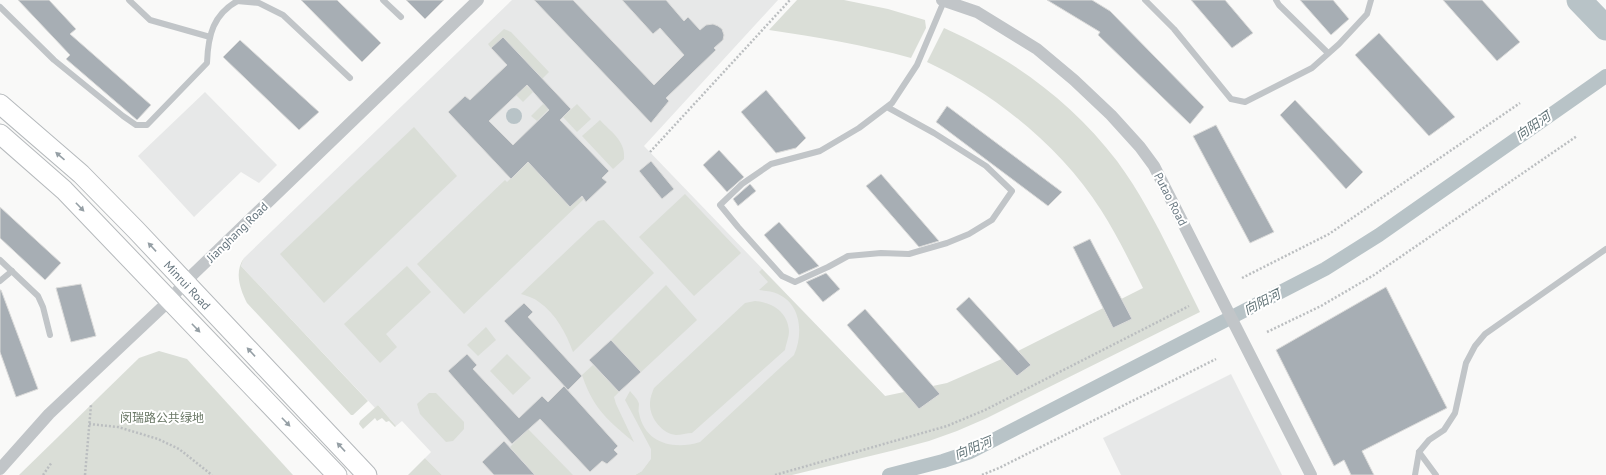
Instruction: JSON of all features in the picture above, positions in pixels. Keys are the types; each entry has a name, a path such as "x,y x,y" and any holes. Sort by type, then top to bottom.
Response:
{"main road":[{"name":"Minrui Road","path":"0,104 81,174 367,475"},
{"name":"Minrui Road","path":"0,134 64,190 336,475"}],"street":[{"name":"Jianghang Road","path":"0,469 49,414 170,300 185,282 478,0"},
{"name":"Putao Road","path":"943,0 977,12 1037,49 1074,80 1111,115 1140,147 1154,166 1311,475"}],"lane":[{"path":"129,0 150,20 210,37"},
{"path":"0,7 54,60 136,125 147,125 196,76 206,63 208,45 213,26 222,12 238,0 259,3 283,15 350,78"},
{"path":"384,0 401,17"},
{"path":"887,107 934,133 986,166 1012,191 992,220 969,234 947,243 909,254 881,252 848,256 828,268 795,282 782,276 720,205 742,184 772,164 820,151 859,128 892,103 918,65 943,0"},
{"path":"1145,0 1174,30 1231,99 1245,102 1312,68 1367,14 1371,0"},
{"path":"1276,0 1279,5 1328,53"},
{"path":"1415,475 1419,452 1429,440 1444,430 1455,413 1466,363 1475,346 1485,334 1606,249"},
{"path":"0,260 38,296 43,307 50,335"},
{"path":"0,281 12,271"},
{"path":"1419,452 1436,475"}],"path":[{"path":"650,152 790,0"},
{"path":"1242,278 1329,234 1520,103"},
{"path":"1267,332 1321,306 1374,275 1577,136"},
{"path":"775,475 947,426 985,410 1189,306"},
{"path":"982,475 1005,465 1216,359"},
{"path":"85,475 91,405"},
{"path":"89,424 118,427 158,439 179,449 212,475"},
{"path":"43,475 52,462"}],"shaded area":[{"path":"512,0 778,0 644,146 885,396 642,471 635,475 442,475 425,458 431,452 402,421 396,426 378,405 375,408 241,266 244,258"},
{"path":"205,92 277,165 259,183 241,172 194,217 138,156"},
{"path":"511,108 517,108 522,113 520,122 517,124 511,124 506,119 506,113"},
{"path":"1231,374 1282,475 1121,475 1103,438"}],"green space":[{"path":"797,0 844,0 888,9 925,20 926,28 911,58 876,49 769,30"},
{"path":"944,28 993,53 1017,68 1060,101 1081,120 1117,161 1141,197 1162,235 1200,312 987,418 929,441 792,475 635,475 642,471 651,459 651,449 625,400 630,391 637,399 639,404 639,412 642,423 647,432 654,438 671,445 700,442 794,355 799,339 796,313 792,305 778,294 759,290 768,282 759,272 762,269 885,396 947,383 1004,358 1143,288 1118,239 1101,210 1085,187 1046,144 1024,124 977,89 927,62"},
{"path":"504,29 511,32 549,72 542,79 503,37 491,48 488,44"},
{"path":"526,85 533,92 523,102 516,95"},
{"path":"543,104 549,109 537,121 531,116"},
{"path":"577,104 591,119 577,132 563,117"},
{"path":"600,120 617,137 623,147 624,159 613,169 582,136"},
{"path":"414,127 457,176 324,303 280,254"},
{"path":"528,162 584,199 464,314 417,264 505,180 507,182"},
{"path":"685,194 741,253 694,296 639,237"},
{"path":"604,220 654,273 573,352 564,331 550,312 537,301 521,294 598,221"},
{"path":"244,258 241,266 368,401 353,415 351,415 247,303 239,280 239,269"},
{"path":"407,266 431,292 386,334 397,347 380,363 344,324"},
{"path":"666,285 697,320 641,372 611,340"},
{"path":"755,301 767,303 773,306 786,318 789,336 785,350 692,433 676,435 666,432 657,424 650,408 651,396 654,388 745,303"},
{"path":"486,327 496,340 478,356 467,345"},
{"name":"闵瑞路公共绿地","path":"159,351 187,359 293,475 19,475 139,358"},
{"path":"507,354 531,378 513,395 490,371"},
{"path":"593,365 619,392 614,397 616,404 634,442 602,413 591,396 582,375"},
{"path":"429,393 436,393 464,422 464,429 453,441 446,442 420,414 417,404"},
{"path":"378,405 396,426 395,427 389,421 386,422 382,418 377,421 375,418 363,429 359,424 360,421"},
{"path":"528,429 573,475 535,475 510,447"},
{"path":"425,458 442,475 408,475"}],"building":[{"path":"18,0 49,0 76,29 70,34 151,105 137,120 66,59 70,55"},
{"path":"301,0 337,0 381,43 362,62"},
{"path":"406,0 444,0 425,19"},
{"path":"534,0 573,0 654,85 684,55 660,28 653,34 622,0 666,0 684,21 688,17 700,30 706,25 713,24 722,29 724,35 723,40 714,48 716,50 666,98 669,101 651,123"},
{"path":"1047,0 1092,0 1110,11 1204,107 1190,124 1098,35 1100,32"},
{"path":"1191,0 1225,0 1253,33 1232,48"},
{"path":"1300,0 1333,0 1349,19 1331,35"},
{"path":"1443,0 1482,0 1520,42 1497,61"},
{"path":"1379,33 1455,117 1429,136 1355,55"},
{"path":"503,37 571,109 560,120 609,171 602,178 607,182 586,202 582,196 570,207 528,162 511,179 448,112 465,96 470,100 507,65 491,48","holes":["527,85 549,110 513,145 489,121"]},
{"path":"240,40 319,112 299,130 223,57"},
{"path":"766,90 806,138 796,148 776,153 741,112"},
{"path":"1295,100 1363,172 1346,189 1280,115"},
{"path":"947,106 1062,192 1048,206 936,122"},
{"path":"1216,125 1274,232 1250,243 1193,136"},
{"path":"719,150 744,177 727,192 703,165"},
{"path":"651,161 674,189 662,199 639,171"},
{"path":"881,174 939,241 919,247 866,186"},
{"path":"750,184 756,191 738,206 733,199"},
{"path":"0,207 61,263 45,280 0,238"},
{"path":"779,222 819,266 799,275 764,235"},
{"path":"1090,239 1132,319 1113,328 1073,247"},
{"path":"826,273 840,289 823,302 806,282"},
{"path":"81,284 96,336 71,342 56,288"},
{"path":"1386,287 1447,408 1362,451 1374,475 1351,475 1344,460 1334,466 1276,350"},
{"path":"0,290 38,389 16,397 0,352"},
{"path":"969,297 1031,365 1017,376 956,309"},
{"path":"524,303 533,312 528,317 582,376 568,390 504,321"},
{"path":"865,309 940,394 919,409 847,325"},
{"path":"611,340 641,372 619,392 589,360"},
{"path":"467,354 477,365 473,369 519,418 542,396 548,402 564,386 618,446 614,450 618,454 607,464 602,461 590,472 540,419 512,444 448,371"},
{"path":"504,441 535,475 494,475 482,462"}],"waterway":[{"path":"1579,0 1606,28"},
{"name":"向阳河","path":"889,475 943,461 970,452 1325,269 1379,235 1606,76"}]}
